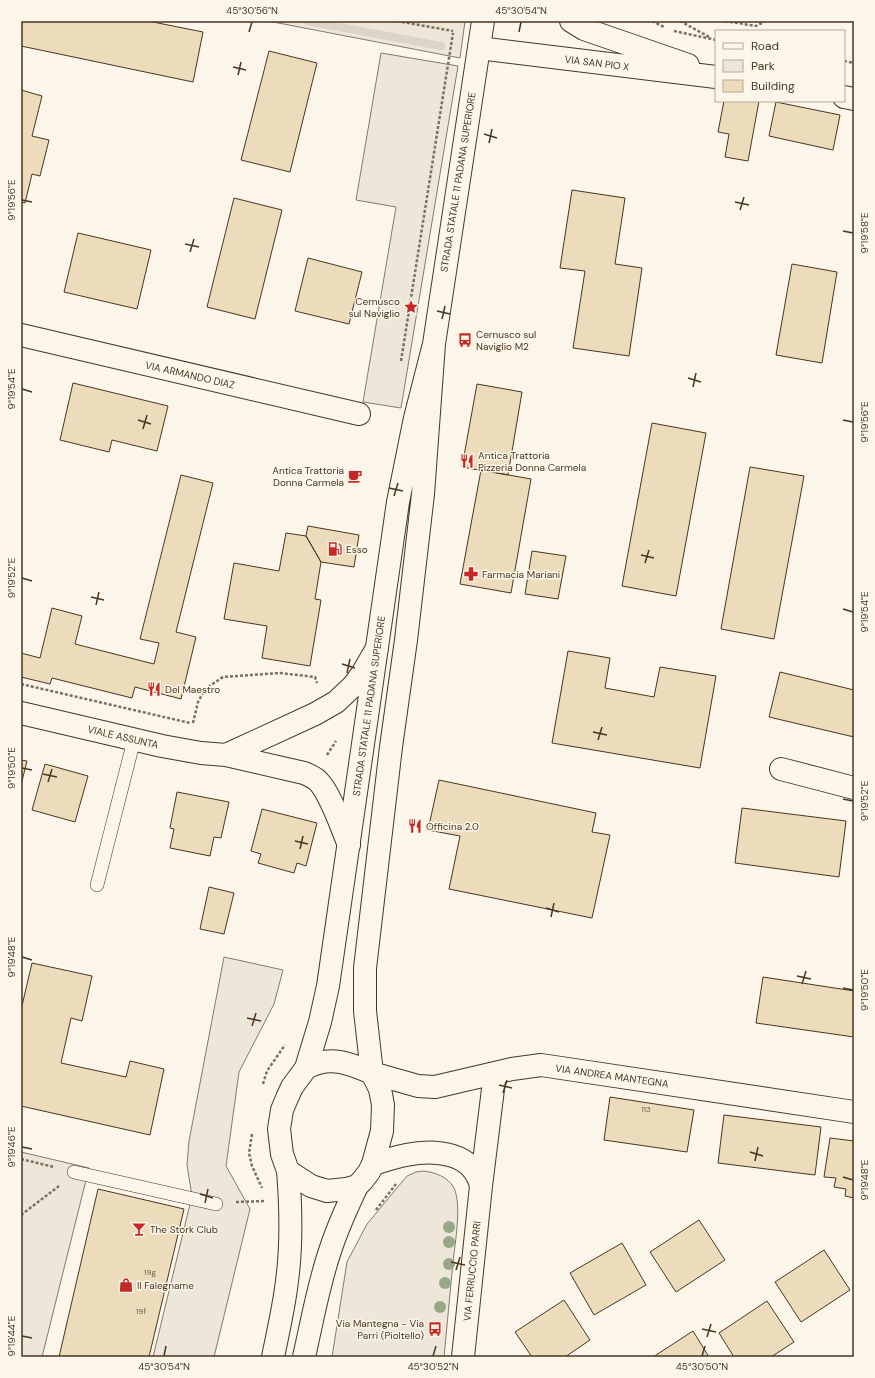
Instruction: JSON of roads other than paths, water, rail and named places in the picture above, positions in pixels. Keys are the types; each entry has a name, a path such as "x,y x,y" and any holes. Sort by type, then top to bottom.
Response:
{"main road":[{"name":"STRADA STATALE 11 PADANA SUPERIORE","path":"304,1357 320,1284 329,1252 344,1213 357,1186 369,1172 373,1164 382,1131 383,1105 378,1082 372,1073 365,1011 365,968 423,494 434,344 483,21"},
{"path":"571,21 584,29 715,74"},
{"name":"VIA SAN PIO X","path":"479,48 715,77"},
{"name":"VIA ARMANDO DIAZ","path":"21,335 360,414"},
{"name":"STRADA STATALE 11 PADANA SUPERIORE","path":"273,1357 287,1282 290,1254 291,1212 288,1171 280,1146 279,1129 287,1098 292,1087 306,1068 322,1016 328,986 398,502 415,418 434,344"},
{"name":"VIALE ASSUNTA","path":"226,754 315,714 336,702 353,686 378,647"},
{"name":"VIALE ASSUNTA","path":"21,713 134,740 182,750 226,754 304,773 319,782 329,798 349,845"},
{"path":"781,769 854,788"},
{"path":"306,1068 326,1060 348,1063 372,1073"},
{"name":"VIA ANDREA MANTEGNA","path":"372,1073 418,1086 435,1087 495,1073 541,1065 854,1112"},
{"name":"VIA FERRUCCIO PARRI","path":"463,1357 481,1186 495,1073"},
{"path":"373,1164 406,1155 431,1153 446,1155 463,1159 469,1164 479,1178 481,1186"},
{"path":"288,1171 303,1182 319,1190 337,1190 357,1186"}],"lane":[{"path":"97,885 134,740"},
{"path":"74,1172 216,1204"}],"waterway":[{"path":"307,21 441,46"}],"place":[{"name":"Cernusco sul Naviglio","path":"411,307"},
{"name":"Cernusco sul Naviglio M2","path":"465,340"},
{"name":"Antica Trattoria Pizzeria Donna Carmela","path":"467,461"},
{"name":"Antica Trattoria Donna Carmela","path":"355,476"},
{"name":"Esso","path":"335,549"},
{"name":"Farmacia Mariani","path":"471,574"},
{"name":"Del Maestro","path":"154,689"},
{"name":"Officina 2.0","path":"415,826"},
{"name":"The Stork Club","path":"139,1229"},
{"name":"Il Falegname","path":"126,1285"},
{"name":"Via Mantegna - Via Parri (Pioltello)","path":"435,1329"}]}
